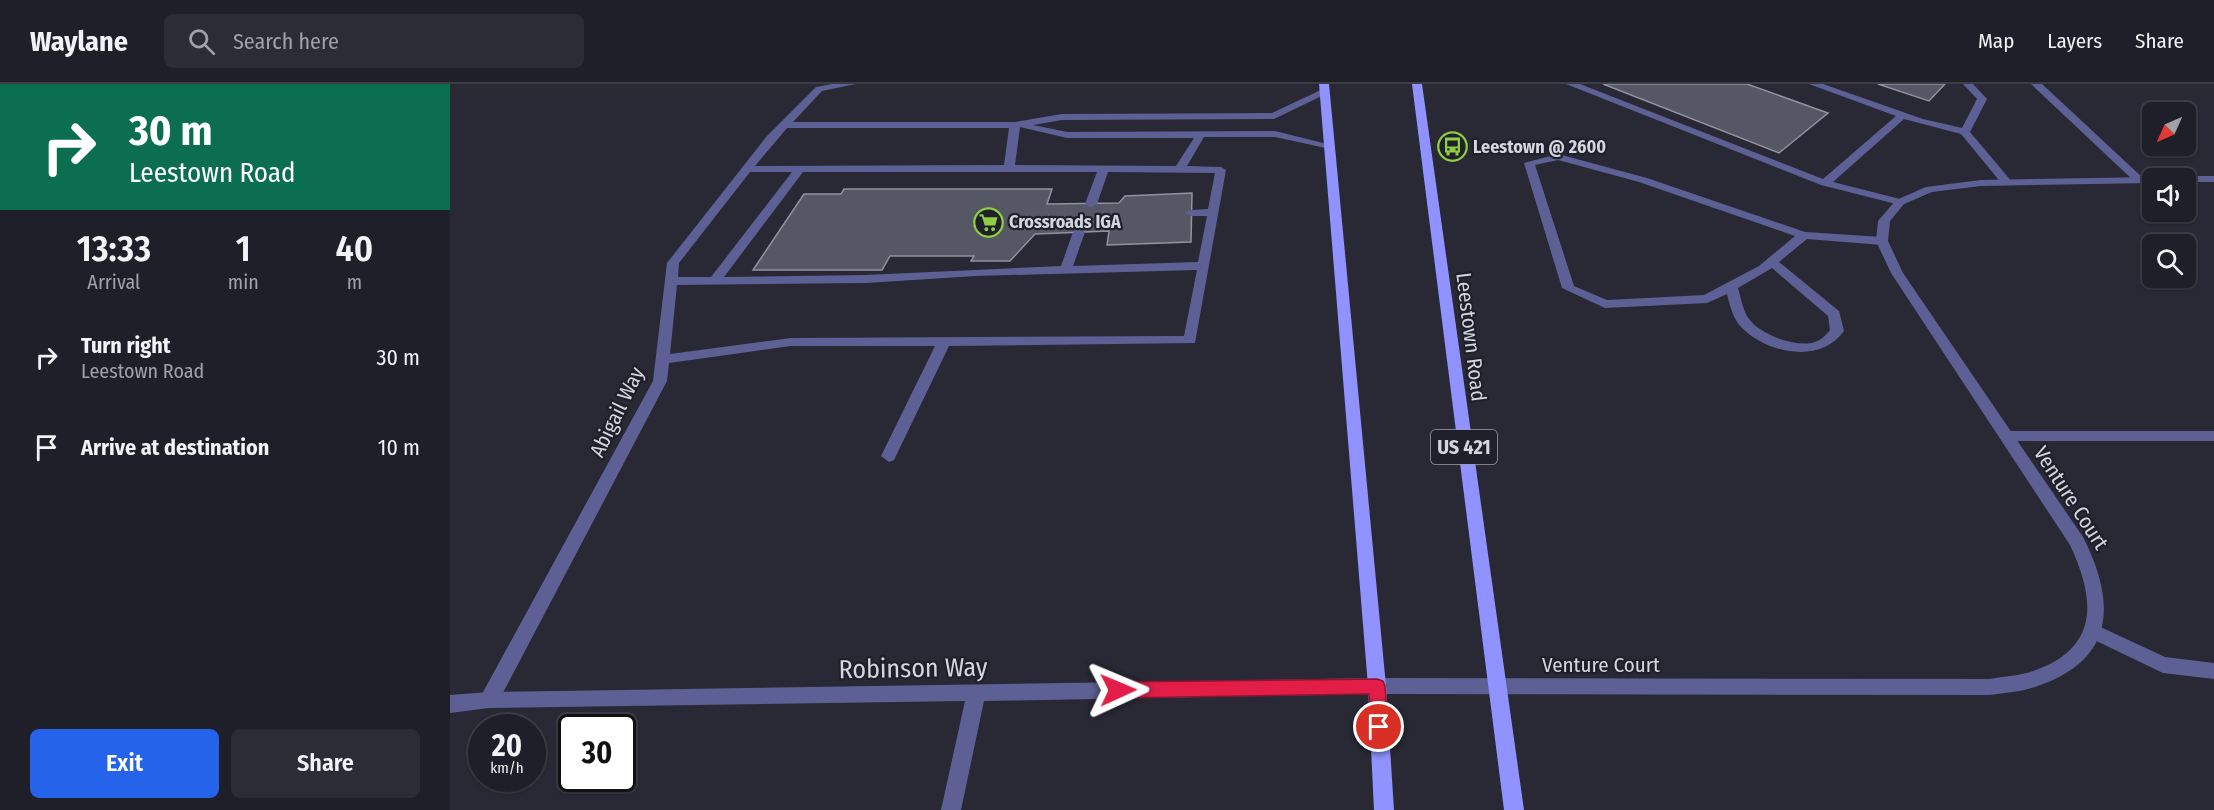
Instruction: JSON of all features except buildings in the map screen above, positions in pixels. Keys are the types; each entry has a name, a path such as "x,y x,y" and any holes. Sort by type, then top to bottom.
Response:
{"main road":[{"name":"Leestown Road","path":"1417,84 1495,685 1514,810"},
{"path":"1324,88 1377,686 1384,810"}],"street":[{"name":"Abigail Way","path":"489,700 660,381 673,263 747,169 784,125 819,89 851,84"},
{"path":"1571,84 1825,183 1900,202"},
{"path":"1814,84 1903,115 1965,132 2007,183"},
{"path":"1965,132 1982,99 1968,84"},
{"path":"2036,84 2142,177"},
{"path":"784,125 1016,125 1062,117 1274,116 1324,88"},
{"path":"1825,183 1903,115"},
{"path":"1016,125 1067,135 1275,134 1330,146"},
{"path":"1009,168 1016,125"},
{"path":"1179,170 1200,134"},
{"path":"1804,235 1772,262 1707,299 1605,304 1568,288 1529,163 1558,157 1643,180 1804,235 1882,241 1884,221 1900,202 1930,189 2007,183 2142,180"},
{"path":"663,359 791,342 1190,340 1221,170 747,169"},
{"path":"716,279 800,169"},
{"path":"1091,204 1104,169"},
{"path":"2196,179 2214,179"},
{"path":"1191,213 1214,212"},
{"path":"1065,271 1079,232"},
{"name":"Venture Court","path":"1377,686 1990,687 2039,677 2074,659 2094,632 2099,597 2092,570 2077,542 1897,273 1882,241"},
{"path":"1731,287 1739,314 1747,326 1762,335 1803,347 1815,347 1829,341 1837,331 1834,314 1772,262"},
{"path":"671,281 866,279 976,272 1204,266"},
{"path":"889,456 944,341"},
{"path":"2006,436 2214,436"},
{"path":"2094,632 2163,665 2214,671"},
{"name":"Robinson Way","path":"450,704 489,700 1377,686"},
{"path":"951,810 976,692"}],"place":[{"name":"Leestown @ 2600","path":"1452,147"},
{"name":"Crossroads IGA","path":"988,222"}],"route":[{"path":"1118,690 1377,686 1379,727"}]}
